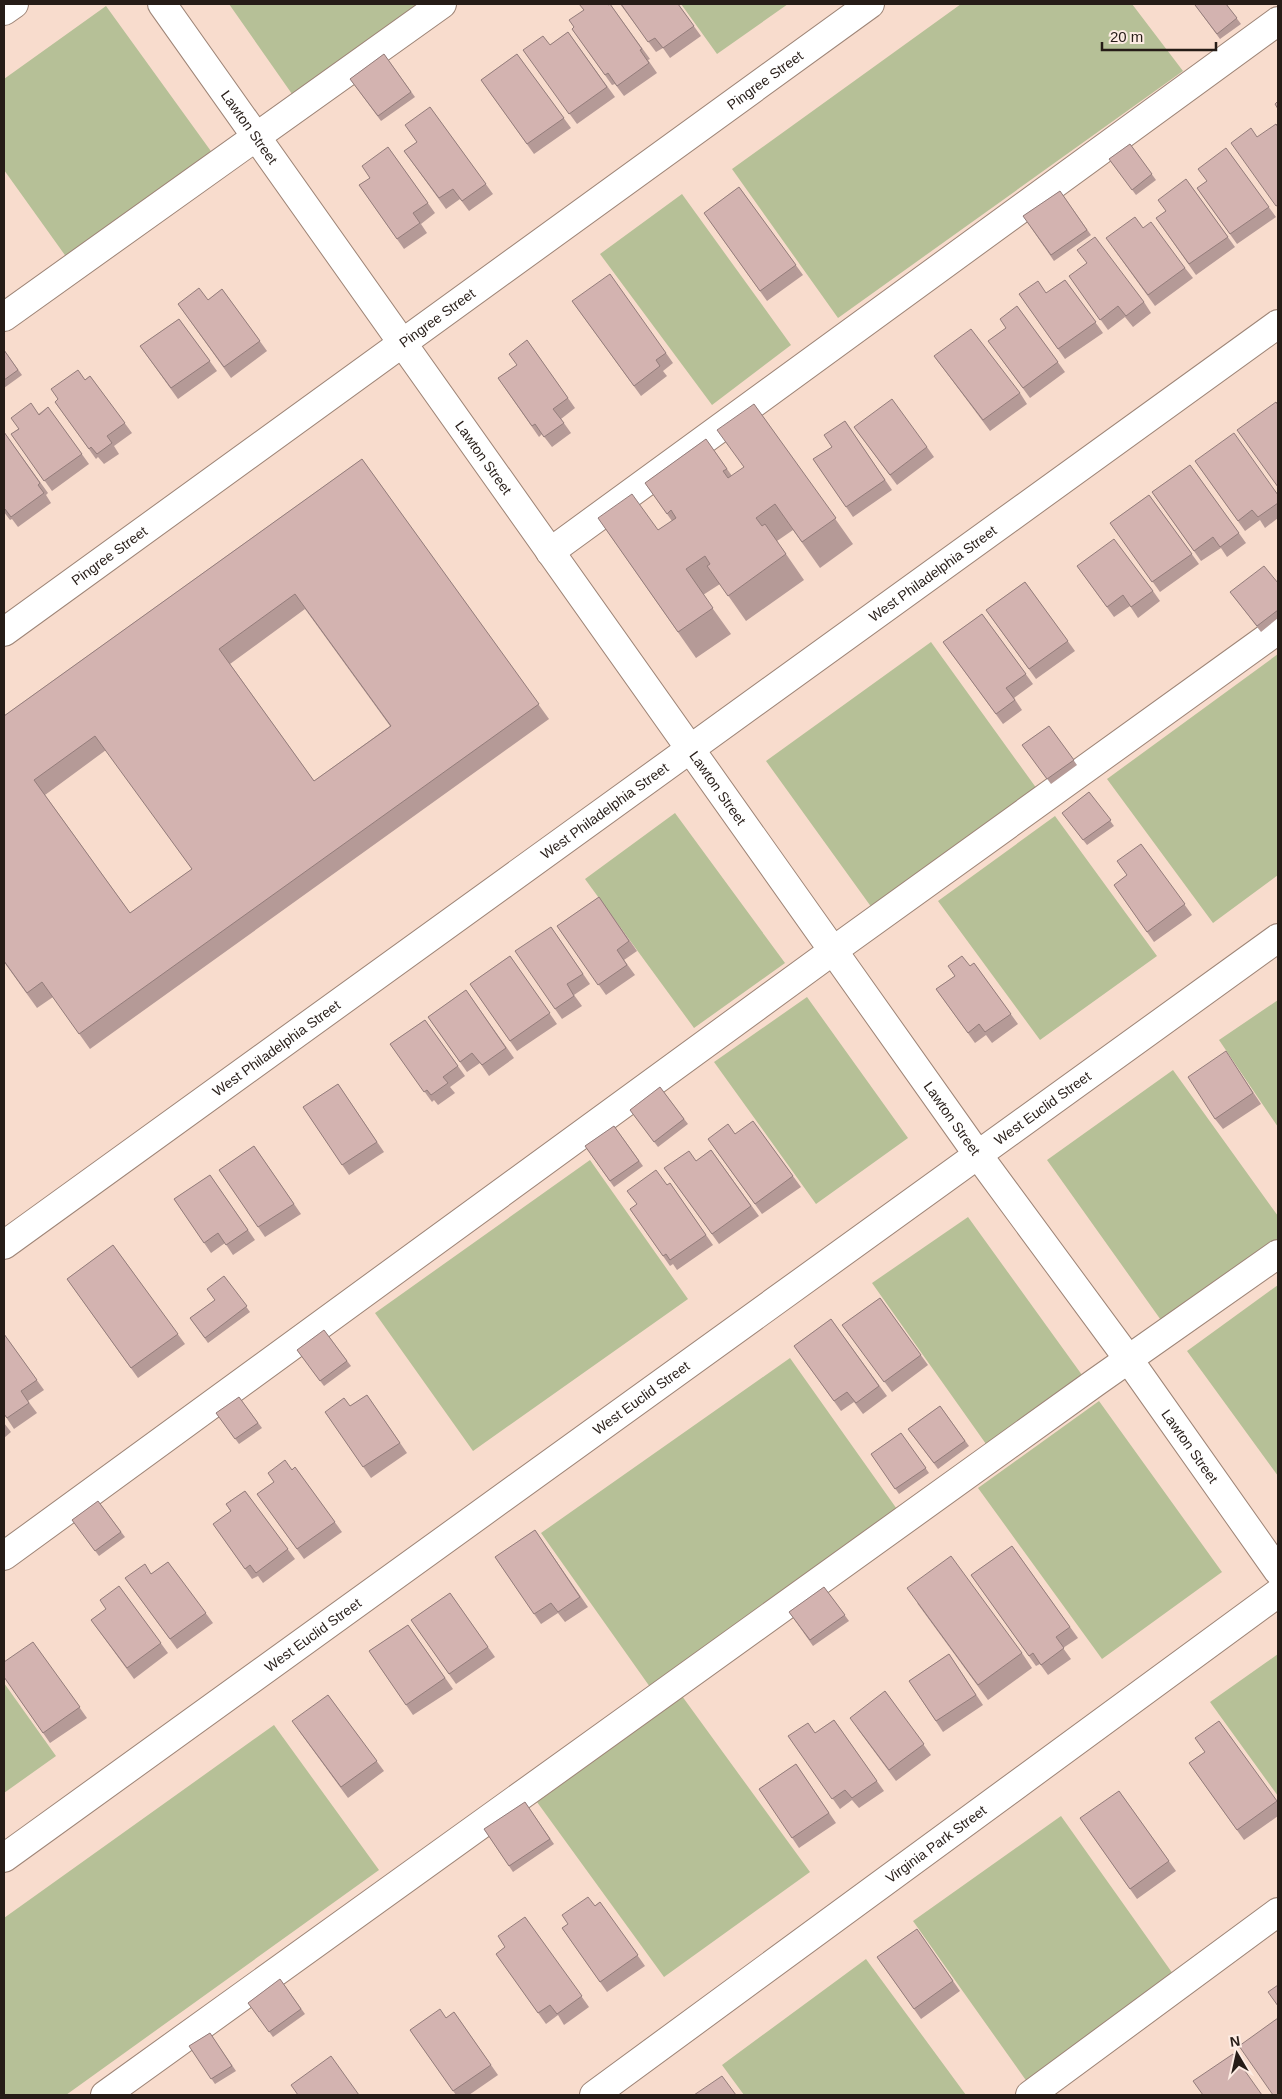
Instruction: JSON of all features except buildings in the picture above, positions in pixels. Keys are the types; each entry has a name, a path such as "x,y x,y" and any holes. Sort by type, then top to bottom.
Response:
{"street":[{"path":"4,11 14,4"},
{"name":"Lawton Street","path":"162,4 978,1155 1129,1360 1278,1570"},
{"path":"4,317 442,4"},
{"name":"Pingree Street","path":"4,632 870,4"},
{"path":"550,552 1278,21"},
{"name":"West Philadelphia Street","path":"4,1245 1278,324"},
{"path":"4,1556 834,950 1278,630"},
{"name":"West Euclid Street","path":"4,1858 1278,938"},
{"path":"105,2095 1278,1254"},
{"name":"Virginia Park Street","path":"594,2095 1278,1593"},
{"path":"1030,2095 1278,1912"}],"green space":[{"path":"229,4 418,4 292,94"},
{"path":"681,4 788,4 717,54"},
{"path":"961,4 1132,4 1183,71 838,318 732,169"},
{"path":"106,6 213,154 67,258 4,170 4,79"},
{"path":"682,194 791,345 712,405 600,254"},
{"path":"931,642 1037,789 872,908 766,761"},
{"path":"1278,654 1278,875 1213,923 1107,779"},
{"path":"675,813 785,963 694,1028 585,879"},
{"path":"1055,816 1157,956 1040,1040 938,901"},
{"path":"807,997 908,1138 816,1204 714,1062"},
{"path":"1278,1000 1278,1127 1219,1040"},
{"path":"1173,1070 1278,1216 1278,1241 1163,1323 1047,1160"},
{"path":"590,1160 688,1299 473,1451 375,1313"},
{"path":"968,1217 1082,1375 986,1444 872,1283"},
{"path":"1278,1285 1278,1476 1187,1351"},
{"path":"790,1358 899,1512 650,1687 541,1533"},
{"path":"1099,1401 1222,1572 1102,1659 978,1488"},
{"path":"1278,1654 1278,1796 1210,1702"},
{"path":"4,1683 56,1756 4,1793"},
{"path":"682,1696 810,1872 664,1977 537,1802"},
{"path":"274,1725 379,1870 66,2095 4,2095 4,1918"},
{"path":"1061,1816 1178,1981 1030,2086 913,1921"},
{"path":"866,1959 966,2095 744,2095 722,2065"}]}
